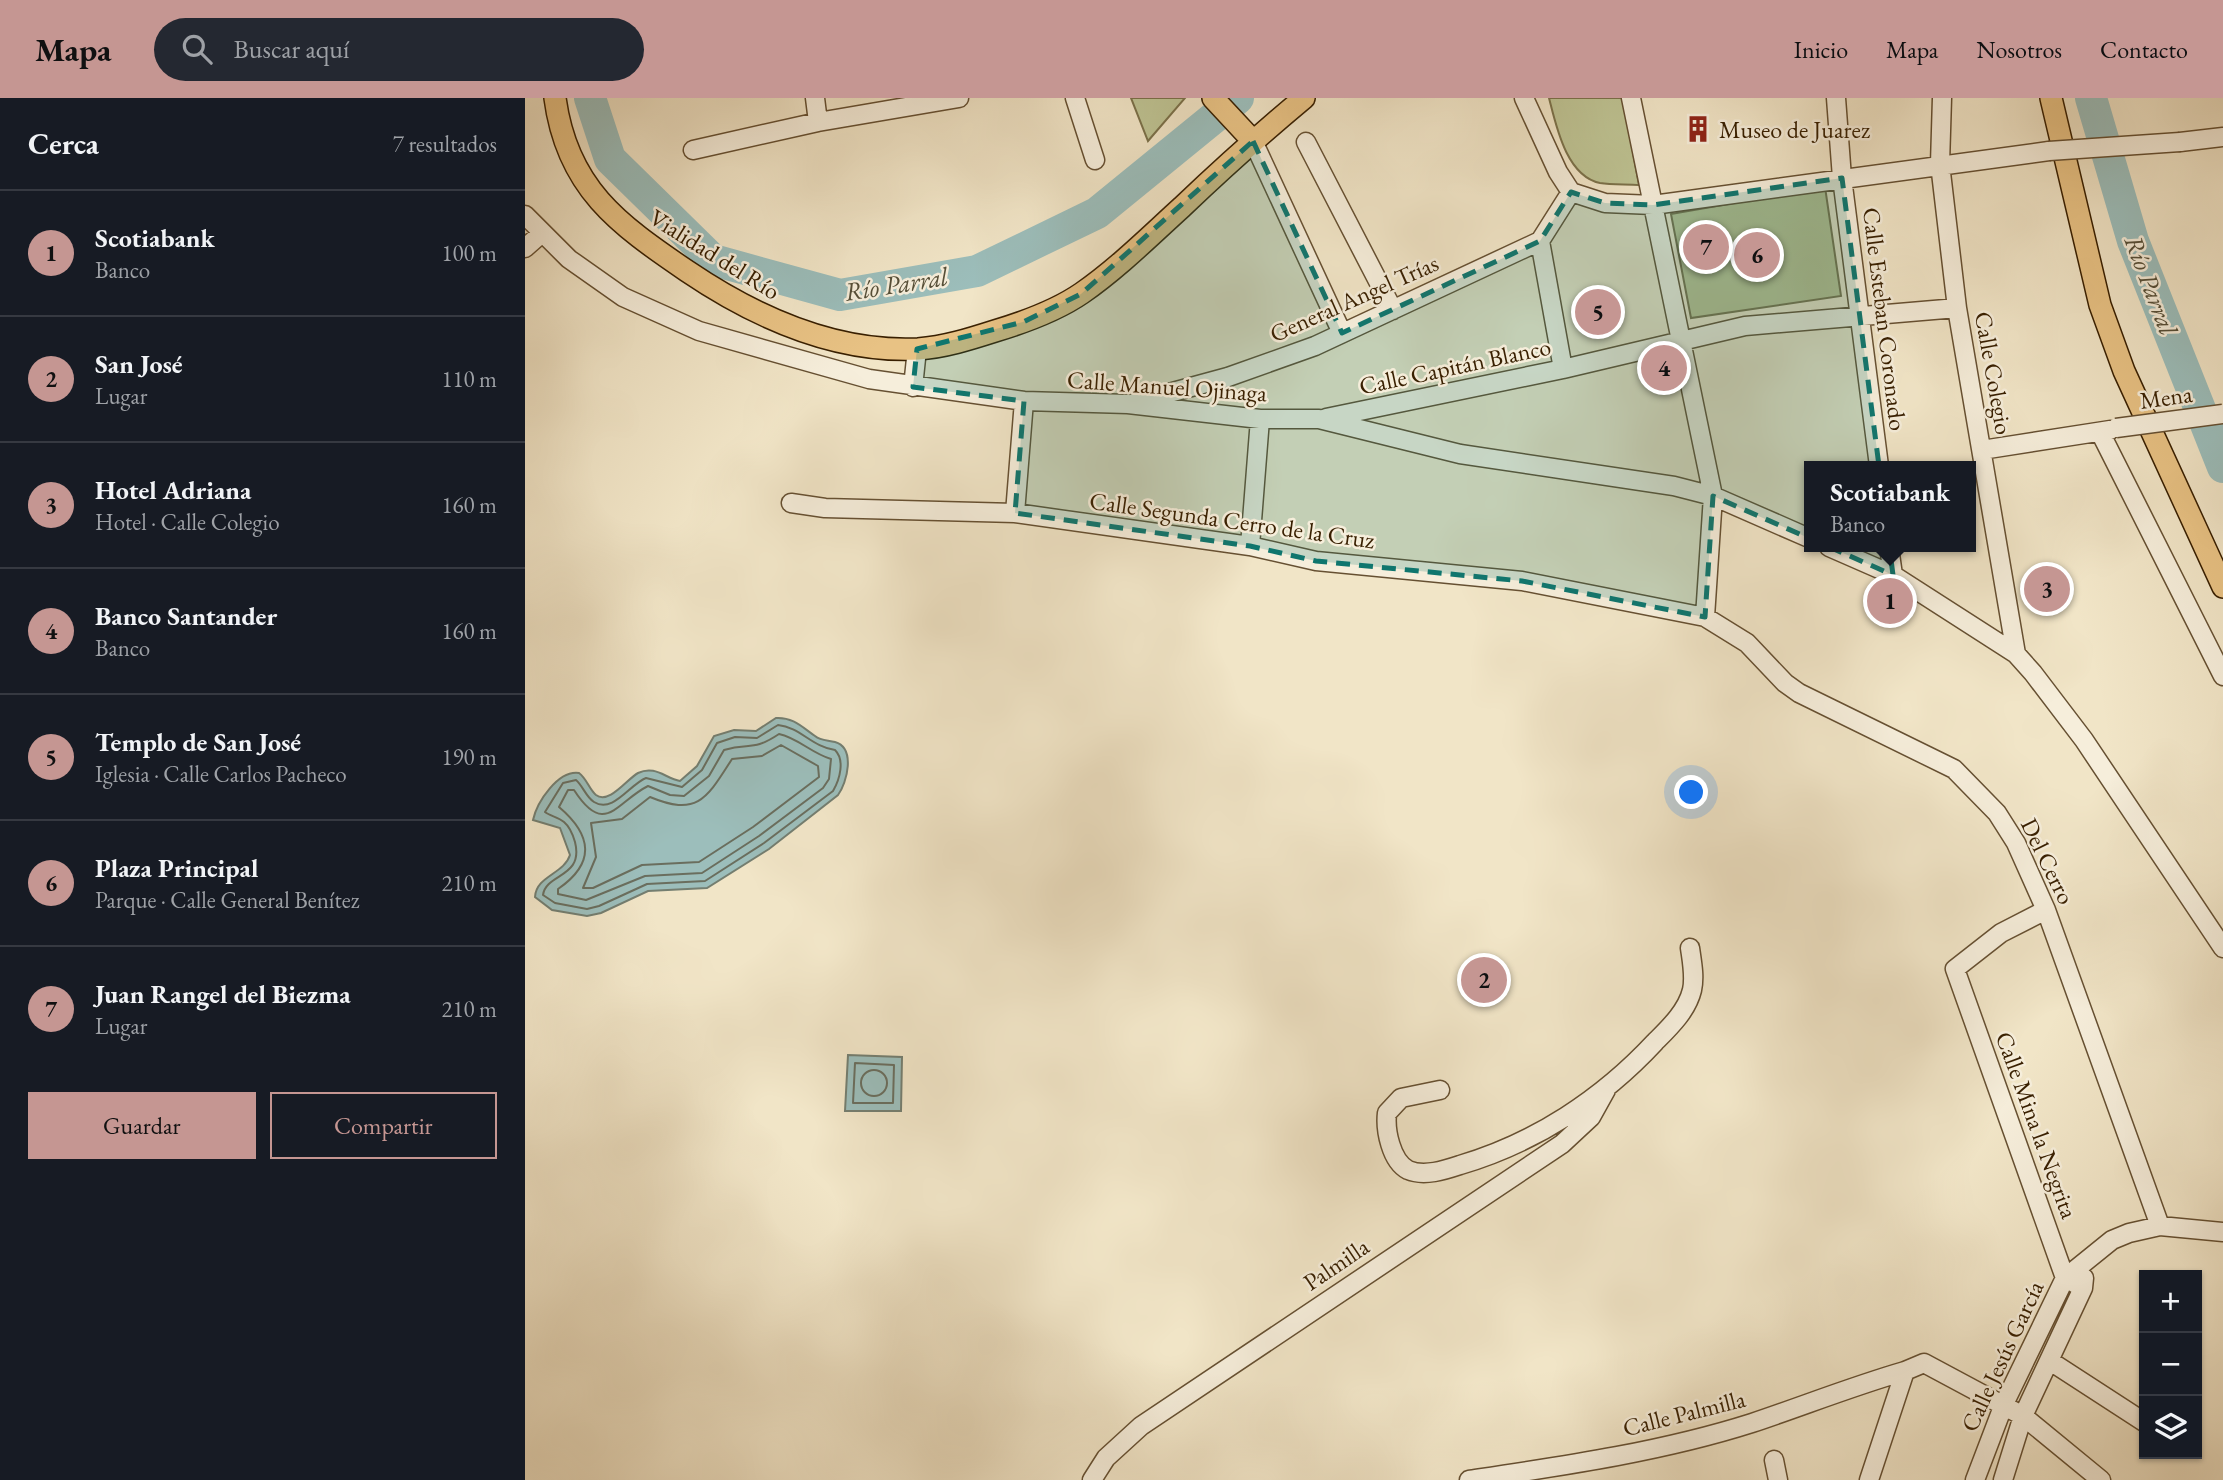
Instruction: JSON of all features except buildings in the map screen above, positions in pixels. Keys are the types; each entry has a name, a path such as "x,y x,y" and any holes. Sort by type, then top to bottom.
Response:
{"main road":[{"name":"Vialidad del Río","path":"555,98 564,140 583,181 609,213 638,237 729,299 783,325 874,346 917,349 962,341 1023,322 1081,294 1135,250 1245,133 1304,98"},
{"path":"1213,98 1245,133"},
{"path":"2051,98 2100,305 2124,371 2223,587"}],"street":[{"path":"815,98 818,122"},
{"path":"693,150 818,122 959,98"},
{"path":"1075,98 1095,160"},
{"path":"1524,98 1557,172 1571,192 1605,203 1653,205 1940,164 2049,151 2223,137"},
{"path":"1631,98 1713,496 1705,617"},
{"name":"Calle Esteban Coronado","path":"1836,98 1842,178 1878,461"},
{"name":"Calle Colegio","path":"1942,98 1940,164 1957,308 2016,654"},
{"path":"1245,133 1342,333"},
{"path":"1306,142 1393,310"},
{"path":"1563,369 1540,241 1571,192"},
{"name":"Calle Manuel Ojinaga","path":"525,215 592,278 623,297 699,331 869,379 1024,401 1128,404 1260,419 1319,419 1460,454 1674,486 1713,496 1804,536"},
{"path":"525,248 542,233"},
{"name":"General Angel Trías","path":"1128,404 1228,377 1342,333 1540,241"},
{"name":"Calle Capitán Blanco","path":"1319,419 1563,369 1782,320 1860,318 1957,308"},
{"path":"913,387 917,349"},
{"path":"1015,513 1024,401"},
{"name":"Mena","path":"1982,450 2223,414"},
{"path":"1250,546 1260,419"},
{"path":"2108,430 2223,676"},
{"name":"Calle Segunda Cerro de la Cruz","path":"791,503 825,508 1015,513 1250,546 1316,561 1522,581 1705,617"},
{"path":"1840,552 1893,575 2016,654 2084,740 2223,948"},
{"path":"1890,552 1893,575"},
{"name":"Del Cerro","path":"1705,617 1747,643 1785,683 1799,692 1954,769 1997,813 2016,843 2046,910 2160,1226"},
{"name":"Calle Mina la Negrita","path":"2046,910 2001,933 1955,969 2065,1278"},
{"path":"1440,1090 1401,1098 1387,1113 1395,1155 1407,1169 1426,1173 1443,1170 1508,1149 1606,1090 1637,1062 1684,1008 1692,991 1690,948"},
{"name":"Palmilla","path":"1092,1480 1106,1458 1141,1426 1562,1144 1591,1117 1606,1090"},
{"name":"Calle Jesús García","path":"1975,1480 2004,1404 2065,1278 2112,1240 2160,1226 2223,1232"},
{"name":"Calle Jesús García","path":"2003,1480 2023,1416 2083,1288 2085,1261"},
{"path":"2065,1278 2083,1288"},
{"path":"2050,1361 2139,1419"},
{"name":"Calle Palmilla","path":"1479,1479 1643,1450 1702,1436 1751,1423 1924,1363 2023,1416 2102,1480"},
{"path":"1868,1480 1908,1369"},
{"path":"1774,1460 1779,1480"}],"highlighted area":[{"path":"1253,141 1342,333 1540,241 1571,192 1605,203 1653,205 1842,178 1893,575 1713,496 1705,617 1522,581 1316,561 1250,546 1015,513 1024,401 913,387 917,349 1023,322 1081,294"}],"green space":[{"path":"1131,98 1185,98 1148,141"},
{"path":"1549,98 1623,98 1639,185 1600,183 1579,171 1564,148"},
{"path":"1825,187 1841,296 1691,318 1671,214"}],"water":[{"path":"776,718 792,721 817,738 842,746 846,751 848,766 838,795 769,849 707,888 648,891 601,913 587,916 552,910 535,897 540,884 562,867 570,855 560,828 533,820 544,796 556,782 571,773 579,773 596,795 607,797 644,771 655,771 680,781 697,766 714,736 734,730 756,731"},
{"path":"848,1055 902,1057 901,1111 845,1111"}],"waterway":[{"name":"Río Parral","path":"590,98 610,159 713,260 840,295 977,271 1097,213 1238,98"},
{"name":"Río Parral","path":"2091,98 2133,241 2223,467"}],"place":[{"name":"Museo de Juarez","path":"1698,129"},
{"name":"Juan Rangel del Biezma","path":"1706,247"},
{"name":"Plaza Principal","path":"1757,255"},
{"name":"Templo de San José","path":"1598,312"},
{"name":"Banco Santander","path":"1664,368"},
{"name":"Hotel Adriana","path":"2047,589"},
{"name":"Scotiabank","path":"1890,601"},
{"name":"San José","path":"1484,980"}]}
